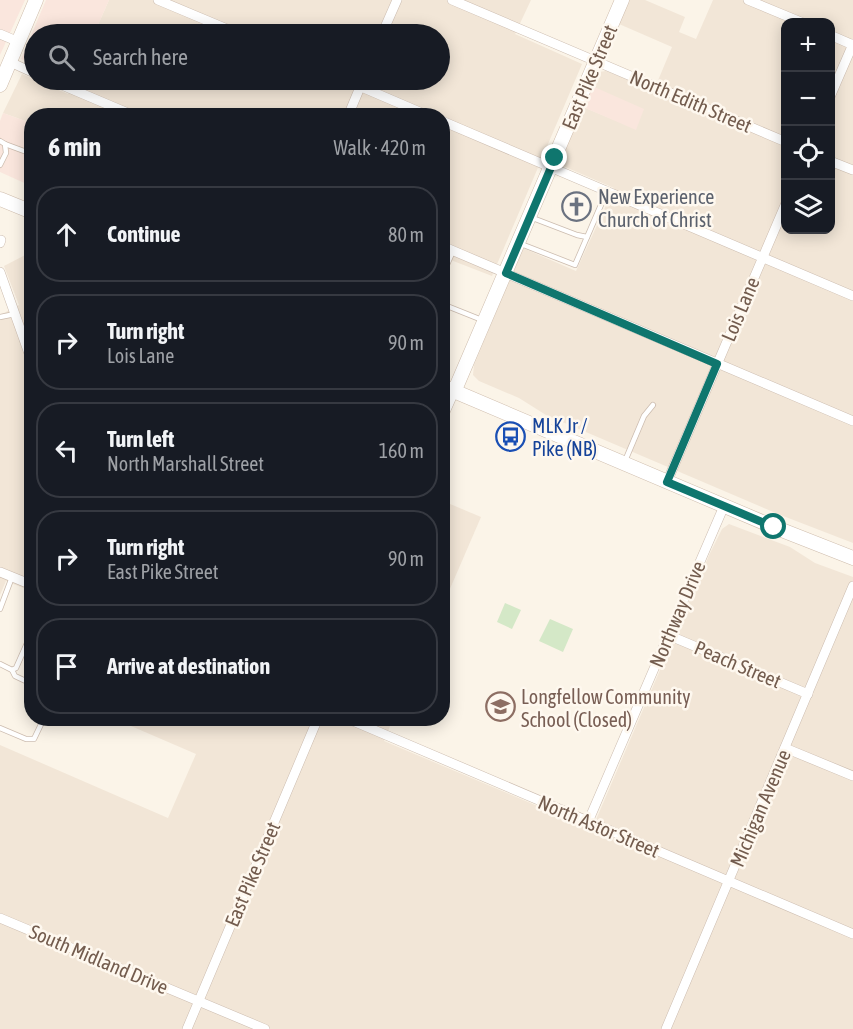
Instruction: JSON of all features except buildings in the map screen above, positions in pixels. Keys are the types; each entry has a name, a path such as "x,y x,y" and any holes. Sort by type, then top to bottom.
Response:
{"main road":[{"path":"26,24 36,0"},
{"name":"East Pike Street","path":"450,385 485,321 622,0"},
{"path":"0,85 24,30"},
{"path":"0,199 24,206"},
{"path":"450,390 853,558"}],"street":[{"path":"158,0 215,24"},
{"path":"386,24 397,0"},
{"name":"North Edith Street","path":"452,0 781,140"},
{"path":"748,0 791,18"},
{"path":"0,34 19,42"},
{"path":"835,37 853,44 835,88"},
{"path":"10,62 24,68"},
{"path":"74,90 116,108"},
{"path":"351,108 359,90"},
{"path":"376,90 413,108"},
{"path":"450,124 853,296"},
{"path":"835,163 853,170"},
{"name":"Lois Lane","path":"667,482 781,214"},
{"path":"450,250 853,421"},
{"path":"0,272 24,338"},
{"name":"Northway Drive","path":"588,822 724,506"},
{"path":"0,572 24,582"},
{"name":"Michigan Avenue","path":"668,1029 853,586"},
{"name":"Peach Street","path":"668,635 808,694"},
{"name":"East Pike Street","path":"187,1029 315,726"},
{"name":"North Astor Street","path":"365,726 853,934"},
{"path":"785,748 853,776"},
{"name":"South Midland Drive","path":"0,918 266,1029"}],"lane":[{"path":"3,142 24,151"},
{"path":"0,165 6,153 3,142"},
{"path":"519,243 575,265 607,191"},
{"path":"530,217 587,237"},
{"path":"450,258 453,251"},
{"path":"450,307 485,321"},
{"path":"0,317 16,314"},
{"path":"624,463 645,416 653,405"},
{"path":"0,609 12,577"},
{"path":"12,670 16,668 24,650"},
{"path":"0,664 24,680"},
{"path":"0,728 34,740 40,726"}],"shaded area":[{"path":"0,0 25,0 0,55"},
{"path":"46,0 109,0 98,24 36,24"},
{"path":"109,0 531,0 515,34 582,64 492,276 450,260 450,108 24,108 24,120 3,113 22,74 24,75 24,90 59,90 68,94 70,90 450,90 450,24 98,24"},
{"path":"629,0 645,0 685,17 679,32 696,39 713,0 853,0 853,543 778,514 546,415 519,398 479,381 473,375 474,365 523,248 576,271 614,188 563,166 560,160 583,107 636,129 592,86 599,72 606,71 654,90 672,47 619,24"},
{"path":"592,86 644,109 636,130 583,107"},
{"path":"3,113 24,120 24,183 0,172 0,121"},
{"path":"24,256 24,588 6,581 0,595 0,315 19,305 4,266"},
{"path":"450,504 481,517 450,589"},
{"path":"729,524 790,547 815,563 853,577 853,1029 0,1029 0,745 168,818 196,754 131,726 390,726 384,741 592,829 722,529"}],"green space":[{"path":"505,603 521,610 512,629 497,622"},
{"path":"550,619 573,629 563,652 539,641"}],"place":[{"name":"New Experience Church of Christ","path":"577,207"},
{"name":"MLK Jr / Pike (NB)","path":"511,437"},
{"name":"Longfellow Community School (Closed)","path":"500,707"}],"route":[{"path":"555,158 506,273 717,364 667,482 774,527"}]}
